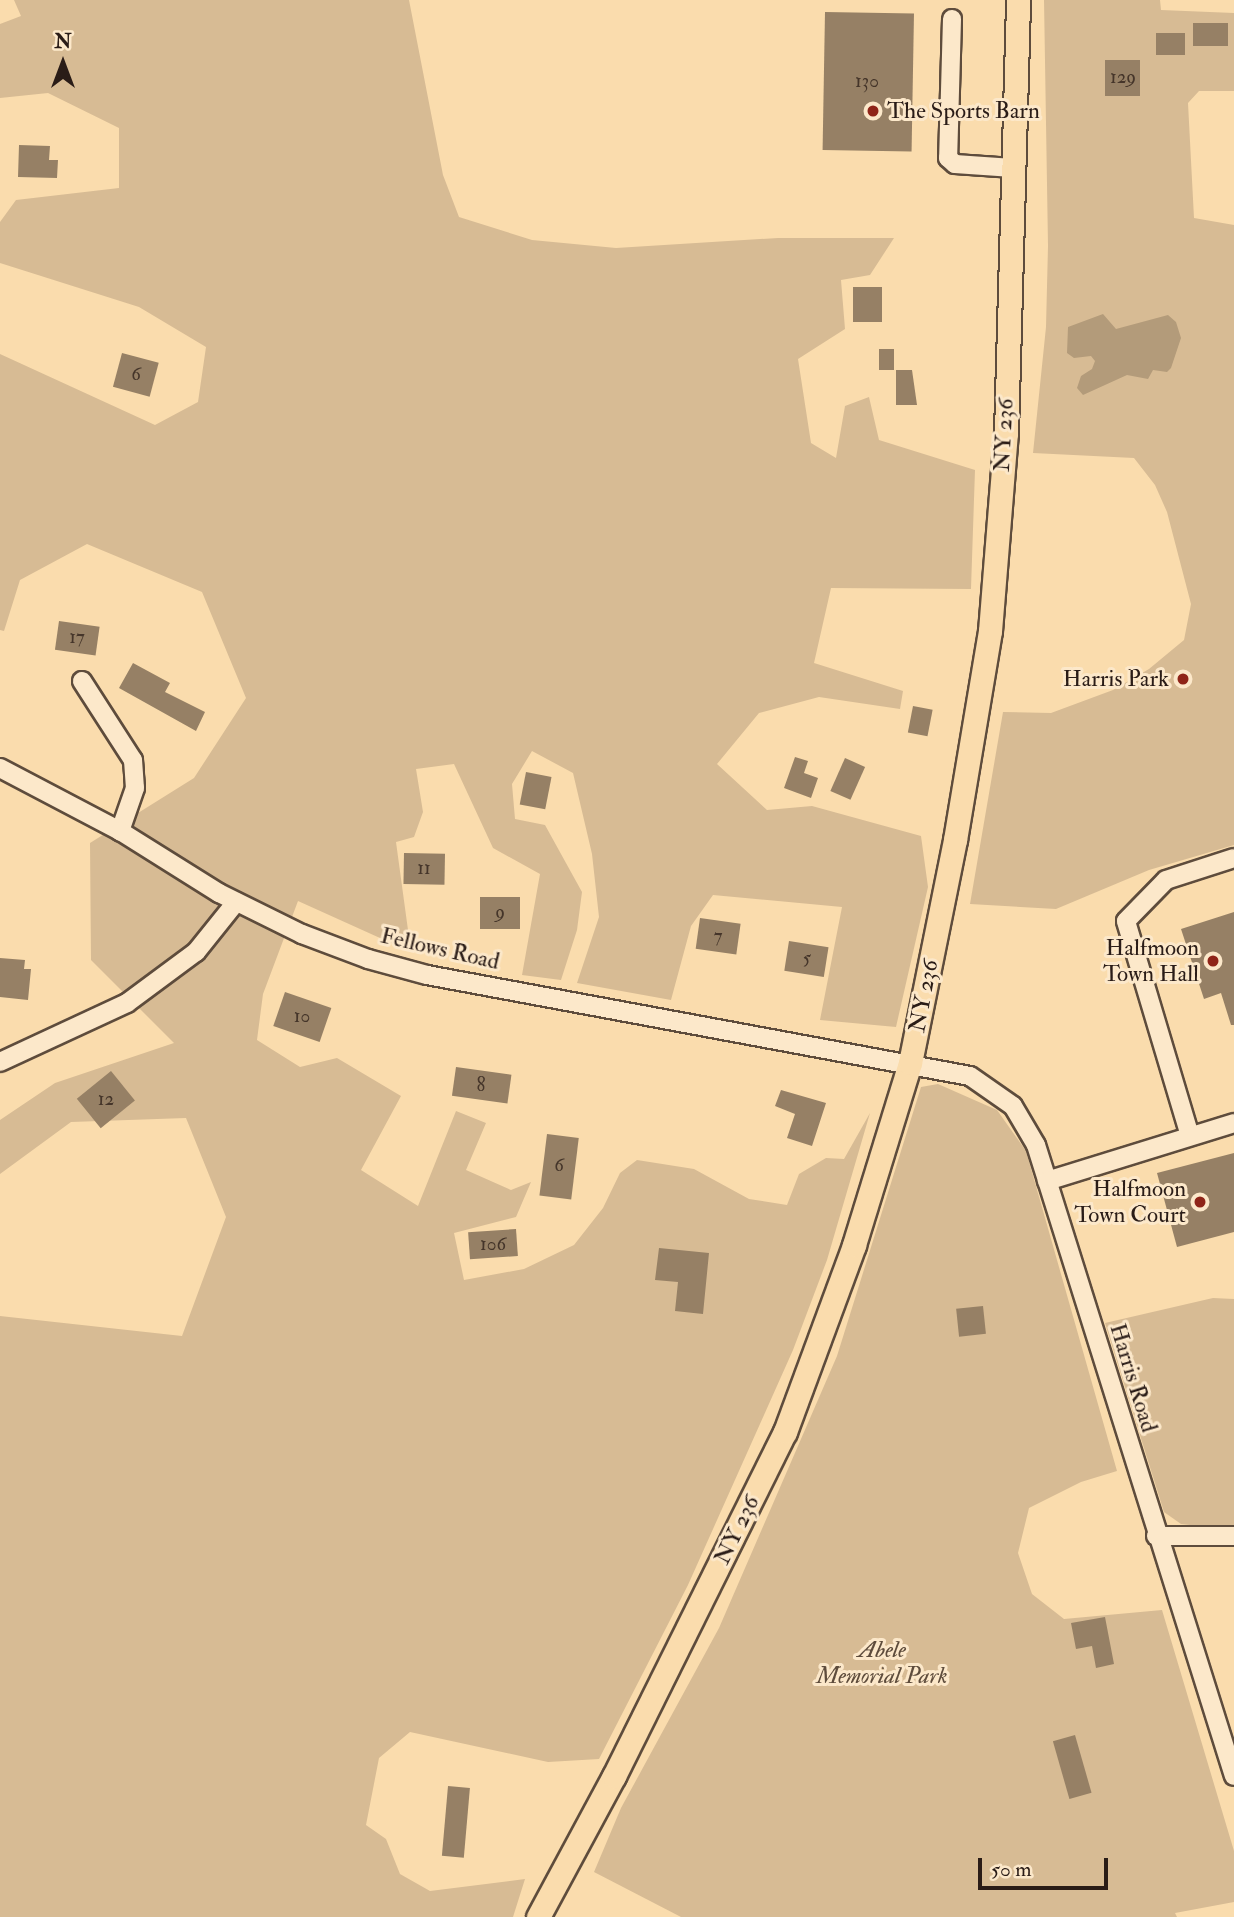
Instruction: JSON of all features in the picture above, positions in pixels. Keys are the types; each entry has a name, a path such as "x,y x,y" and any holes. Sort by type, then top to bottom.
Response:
{"main road":[{"name":"NY 236","path":"538,1917 614,1776 785,1432 854,1245 910,1063 955,840 990,631 1006,433 1018,0"}],"street":[{"path":"951,19 948,158 955,164 1013,168"},
{"path":"82,681 133,760 135,788 120,831"},
{"name":"Fellows Road","path":"0,768 120,831 236,902 302,934 427,975 910,1063"},
{"path":"1190,1136 1126,920 1166,880 1234,858"},
{"path":"0,1062 127,1003 196,952 236,902"},
{"name":"Harris Road","path":"910,1063 970,1076 1013,1105 1036,1144 1156,1536 1234,1776"},
{"path":"1047,1181 1234,1123"},
{"path":"1156,1536 1234,1536"}],"green space":[{"path":"14,0 409,0 443,175 459,217 532,240 616,248 778,238 894,238 870,275 841,280 845,329 798,359 811,443 836,458 845,406 869,397 879,440 975,470 971,589 831,588 814,663 903,691 900,709 819,697 759,713 717,764 767,810 812,806 921,836 928,887 896,1027 820,1020 842,907 713,895 691,926 671,1000 577,983 599,917 592,854 573,773 532,751 512,784 515,819 545,825 582,892 577,930 561,980 522,975 540,874 493,848 454,764 416,769 423,812 414,837 396,842 411,952 298,901 263,994 257,1040 300,1067 337,1058 401,1096 361,1170 418,1206 456,1111 486,1123 466,1170 511,1190 531,1182 516,1217 454,1233 464,1280 524,1269 574,1245 603,1208 620,1173 637,1160 694,1169 749,1199 787,1205 799,1174 826,1158 844,1159 870,1113 827,1260 793,1350 688,1585 599,1759 548,1762 410,1732 379,1758 366,1825 386,1839 400,1874 430,1891 525,1879 513,1917 0,1917 0,1316 182,1336 226,1217 186,1118 71,1122 0,1174 0,1120 55,1083 174,1043 91,960 90,843 194,778 246,698 202,592 87,544 20,580 4,631 0,630 0,354 155,425 198,402 206,347 139,307 0,263 0,222 16,200 119,188 119,128 48,93 0,98 0,24 21,16"},
{"path":"1044,0 1160,0 1161,10 1234,13 1234,91 1199,91 1188,103 1194,218 1234,225 1234,845 1149,870 1056,909 970,904 1003,712 1051,713 1113,690 1149,669 1184,640 1191,604 1167,512 1155,485 1134,458 1033,453 1046,327 1048,246"},
{"name":"Abele Memorial Park","path":"938,1084 997,1110 1026,1151 1117,1471 1081,1482 1029,1508 1018,1553 1032,1594 1064,1619 1162,1610 1234,1851 1234,1902 1175,1913 1177,1917 681,1917 594,1872 621,1808 719,1628 837,1356 921,1087"},
{"path":"1213,1298 1234,1299 1234,1525 1207,1527 1181,1524 1164,1512 1105,1323"}],"shaded area":[{"path":"1103,314 1116,329 1168,315 1176,322 1181,338 1171,368 1167,372 1153,370 1148,379 1127,375 1083,395 1077,388 1081,376 1092,369 1095,361 1091,356 1074,358 1067,353 1068,327"}],"building":[{"name":"The Sports Barn","path":"825,12 914,14 912,152 823,150"},
{"path":"1193,23 1228,23 1228,46 1193,46"},
{"path":"1156,33 1185,33 1185,55 1156,55"},
{"path":"1105,60 1140,60 1140,96 1105,96"},
{"path":"19,145 50,146 49,160 58,160 57,178 18,177"},
{"path":"853,287 882,287 882,322 853,322"},
{"path":"879,349 894,349 894,370 879,370"},
{"path":"122,353 159,363 150,397 113,387"},
{"path":"896,370 912,370 917,405 896,405"},
{"path":"59,621 100,627 96,655 55,650"},
{"path":"133,663 170,683 165,692 205,712 196,731 119,688"},
{"path":"913,706 933,710 927,736 908,733"},
{"path":"795,757 808,761 804,773 818,778 811,798 784,788"},
{"path":"845,758 865,767 850,800 830,791"},
{"path":"526,772 552,777 545,809 520,804"},
{"path":"404,853 445,854 444,885 403,884"},
{"path":"480,897 520,897 520,929 480,929"},
{"name":"Halfmoon Town Hall","path":"1234,912 1234,1025 1231,1025 1221,993 1204,999 1181,929"},
{"path":"700,918 741,924 736,954 696,949"},
{"path":"789,941 829,947 824,977 784,971"},
{"path":"0,958 25,960 24,969 31,969 28,1000 0,997"},
{"path":"285,992 331,1008 320,1042 273,1026"},
{"path":"456,1067 511,1075 507,1104 452,1096"},
{"path":"111,1071 135,1101 101,1128 77,1099"},
{"path":"781,1090 826,1103 812,1146 787,1138 795,1114 775,1106"},
{"path":"547,1134 579,1138 571,1199 539,1196"},
{"name":"Halfmoon Town Court","path":"1234,1153 1234,1232 1177,1247 1157,1173"},
{"path":"516,1229 518,1256 470,1259 468,1232"},
{"path":"659,1248 709,1253 703,1314 675,1311 678,1282 655,1280"},
{"path":"983,1306 986,1334 959,1337 956,1309"},
{"path":"1105,1617 1114,1664 1096,1668 1092,1646 1076,1649 1071,1623"},
{"path":"1075,1735 1092,1793 1069,1799 1053,1741"},
{"path":"448,1786 470,1788 464,1858 442,1856"}],"place":[{"name":"The Sports Barn","path":"873,111"},
{"name":"Harris Park","path":"1183,679"},
{"name":"Halfmoon Town Hall","path":"1213,961"},
{"name":"Halfmoon Town Court","path":"1200,1202"}]}
